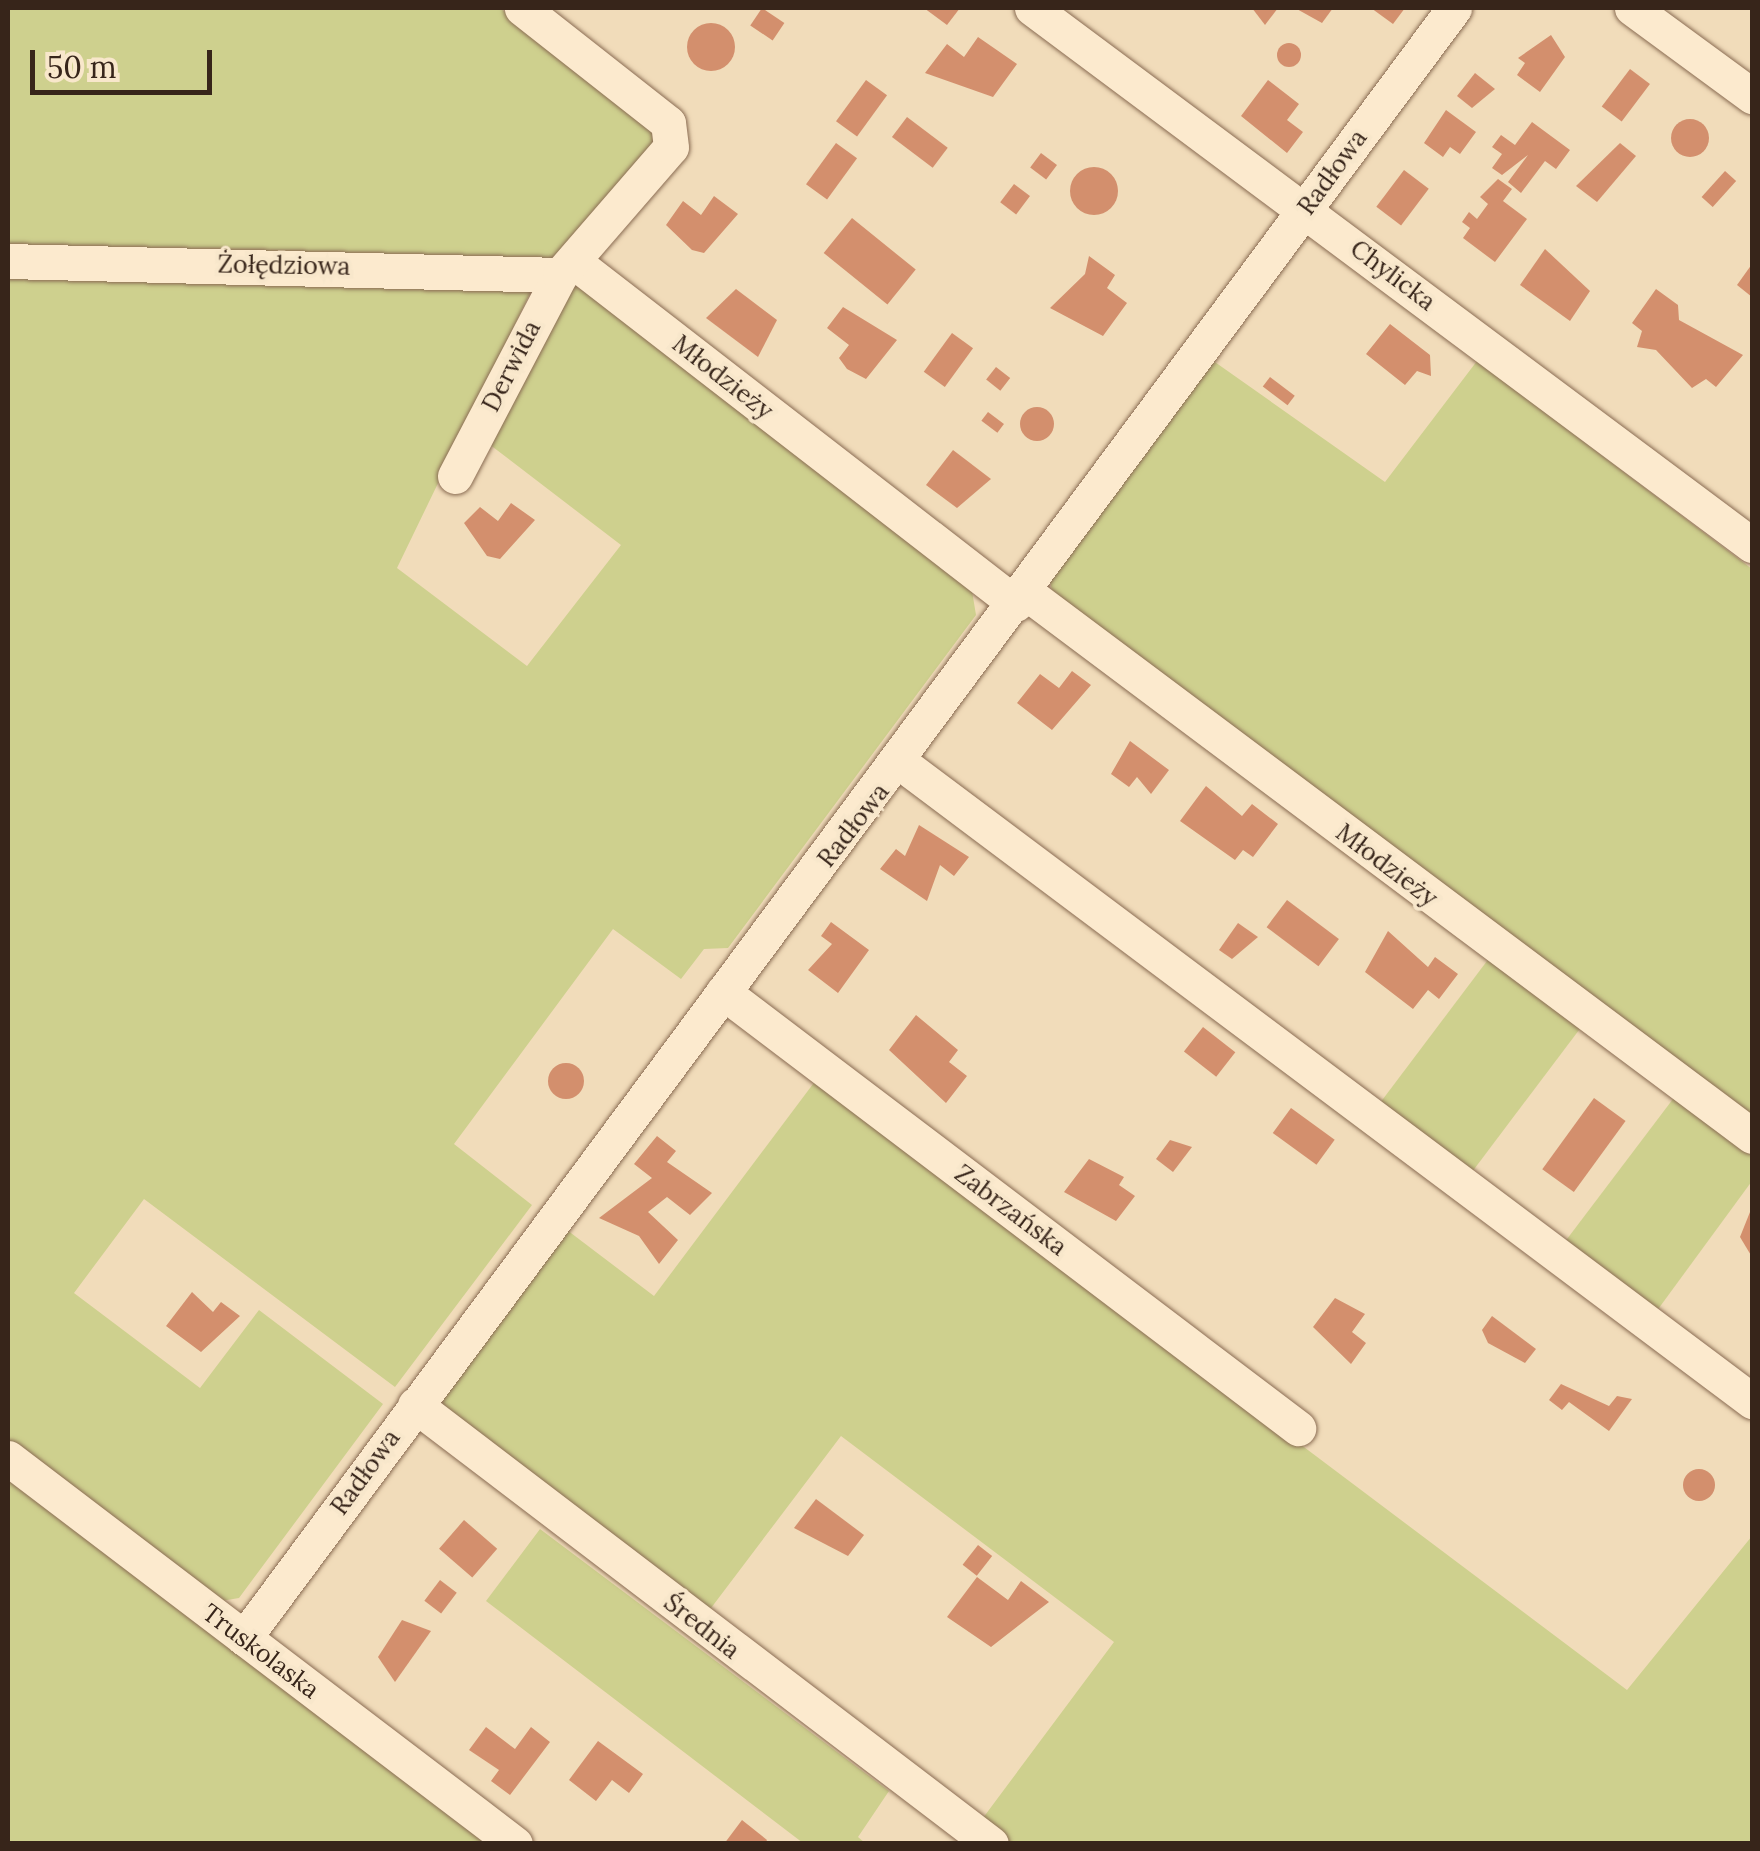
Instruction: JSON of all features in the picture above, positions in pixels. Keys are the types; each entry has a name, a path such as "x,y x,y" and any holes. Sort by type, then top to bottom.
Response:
{"street":[{"name":"Derwida","path":"455,476 566,268 666,154 671,136 668,123 522,8"},
{"name":"Chylicka","path":"1032,8 1752,545"},
{"name":"Radłowa","path":"244,1638 723,992 901,763 1454,8"},
{"path":"1632,8 1752,96"},
{"name":"Żołędziowa","path":"8,260 566,268"},
{"name":"Młodzieży","path":"566,268 1752,1136"},
{"path":"901,763 1752,1401"},
{"name":"Zabrzańska","path":"723,992 1298,1428"},
{"name":"Średnia","path":"415,1405 991,1844"},
{"name":"Truskolaska","path":"8,1458 515,1844"}],"green space":[{"path":"8,8 500,8 661,137 560,263 8,251"},
{"path":"8,270 533,287 397,568 527,666 621,545 485,441 572,270 972,591 976,615 728,948 704,949 681,979 613,929 454,1144 532,1205 395,1387 144,1199 74,1293 200,1388 259,1310 383,1404 239,1598 215,1602 8,1443"},
{"path":"1212,360 1385,482 1477,361 1752,569 1752,1126 1055,604 1050,581"},
{"path":"1490,957 1582,1026 1471,1174 1379,1105"},
{"path":"816,1080 1627,1690 1752,1536 1752,1843 1000,1843 977,1826 1114,1642 841,1436 705,1616 445,1422 442,1396 563,1227 654,1296"},
{"path":"1676,1095 1752,1150 1752,1181 1656,1312 1564,1243"},
{"path":"8,1474 489,1843 8,1843"},
{"path":"540,1529 889,1791 858,1837 865,1843 803,1843 486,1601"}],"building":[{"path":"762,8 784,23 773,41 750,25"},
{"path":"924,8 960,8 947,25"},
{"path":"1252,8 1278,8 1265,25"},
{"path":"1295,8 1333,8 1322,23"},
{"path":"1371,8 1405,8 1393,24"},
{"path":"711,23 728,30 735,47 728,64 711,71 694,64 687,47 694,30"},
{"path":"1551,35 1565,57 1540,92 1517,75 1525,63 1518,58"},
{"path":"978,37 1017,64 993,97 925,73 947,44 964,57"},
{"path":"1289,43 1298,46 1298,64 1289,67 1280,64 1277,55 1280,46"},
{"path":"1630,69 1650,84 1622,122 1602,107"},
{"path":"1475,73 1495,89 1472,108 1457,96"},
{"path":"866,80 887,95 857,137 836,121"},
{"path":"1268,80 1299,104 1287,120 1303,132 1287,153 1241,116"},
{"path":"1446,110 1476,132 1460,154 1450,147 1443,157 1424,143"},
{"path":"907,117 948,148 933,168 892,137"},
{"path":"1690,119 1703,125 1709,138 1703,151 1690,157 1677,151 1671,138 1677,125"},
{"path":"1532,122 1570,150 1556,169 1545,161 1521,193 1508,182 1528,155 1502,175 1492,168 1502,154 1492,147 1501,135 1515,145"},
{"path":"836,143 857,158 827,200 806,184"},
{"path":"1620,143 1636,156 1597,202 1576,186"},
{"path":"1041,153 1057,165 1046,179 1030,167"},
{"path":"1094,167 1111,174 1118,191 1111,208 1094,215 1077,208 1070,191 1077,174"},
{"path":"1404,170 1429,189 1401,225 1376,207"},
{"path":"1725,171 1736,181 1713,207 1702,197"},
{"path":"1498,179 1512,189 1503,201 1527,219 1495,262 1463,238 1470,228 1462,222 1469,212 1477,219 1488,204 1480,197"},
{"path":"1014,184 1030,196 1016,214 1000,202"},
{"path":"714,196 738,214 704,253 692,250 666,225 683,201 701,215"},
{"path":"852,218 916,270 887,305 824,253"},
{"path":"1545,249 1590,291 1570,321 1520,285"},
{"path":"1089,256 1115,275 1107,288 1127,303 1103,336 1050,308 1085,274"},
{"path":"1752,264 1752,297 1737,285"},
{"path":"736,289 777,320 758,357 706,318"},
{"path":"1656,289 1678,305 1679,320 1743,355 1716,387 1706,379 1692,388 1656,350 1637,347 1642,331 1632,323"},
{"path":"843,307 897,340 866,379 847,369 839,358 849,345 827,328"},
{"path":"1390,324 1430,355 1431,376 1417,371 1405,385 1366,354"},
{"path":"952,333 973,348 945,387 924,372"},
{"path":"996,367 1010,378 1000,391 986,380"},
{"path":"1270,377 1295,396 1288,405 1263,387"},
{"path":"1037,407 1049,412 1054,424 1049,436 1037,441 1025,436 1020,424 1025,412"},
{"path":"988,412 1004,424 997,433 981,421"},
{"path":"953,450 991,479 957,508 926,485"},
{"path":"511,503 535,520 500,559 487,556 464,523 480,507 498,521"},
{"path":"1072,671 1091,685 1052,730 1017,703 1040,674 1059,688"},
{"path":"1130,741 1169,770 1151,794 1137,777 1129,787 1111,774"},
{"path":"1206,786 1242,816 1252,804 1278,824 1253,857 1243,850 1235,860 1180,821"},
{"path":"919,825 969,857 954,876 940,865 927,901 880,869 896,849 905,856"},
{"path":"1287,900 1339,939 1318,966 1267,927"},
{"path":"831,922 869,950 838,993 808,970 832,944 821,936"},
{"path":"1238,923 1258,937 1232,959 1219,950"},
{"path":"1388,931 1428,967 1435,957 1458,974 1439,999 1428,990 1413,1009 1365,972"},
{"path":"916,1015 958,1050 949,1062 967,1076 946,1103 889,1050"},
{"path":"1203,1027 1235,1052 1216,1077 1184,1051"},
{"path":"566,1063 579,1068 584,1081 579,1094 566,1099 553,1094 548,1081 553,1068"},
{"path":"1594,1098 1626,1121 1574,1192 1542,1169"},
{"path":"1291,1108 1335,1140 1316,1165 1273,1133"},
{"path":"657,1136 676,1151 667,1162 712,1193 690,1215 667,1197 648,1212 678,1240 659,1264 639,1236 599,1218 652,1178 634,1164"},
{"path":"1170,1140 1192,1147 1173,1172 1156,1159"},
{"path":"1089,1159 1124,1177 1119,1185 1135,1196 1116,1221 1064,1192"},
{"path":"1752,1207 1752,1257 1740,1237"},
{"path":"192,1292 213,1312 221,1302 240,1316 201,1352 166,1326"},
{"path":"1335,1298 1365,1314 1352,1332 1366,1343 1351,1364 1313,1327"},
{"path":"1492,1316 1536,1349 1525,1363 1488,1343 1482,1330"},
{"path":"1561,1384 1609,1406 1617,1396 1632,1399 1609,1431 1569,1402 1562,1410 1549,1400"},
{"path":"1699,1469 1710,1474 1715,1485 1710,1496 1699,1501 1688,1496 1683,1485 1688,1474"},
{"path":"816,1499 864,1535 848,1556 794,1528"},
{"path":"464,1520 497,1549 472,1578 439,1549"},
{"path":"978,1545 992,1556 977,1576 963,1565"},
{"path":"977,1577 1008,1600 1021,1581 1049,1602 991,1647 947,1617"},
{"path":"440,1580 457,1593 441,1613 424,1601"},
{"path":"402,1620 431,1631 395,1682 378,1657"},
{"path":"486,1727 515,1749 531,1727 550,1742 510,1795 491,1781 499,1770 469,1750"},
{"path":"598,1741 643,1774 629,1793 612,1780 596,1801 569,1780"},
{"path":"742,1820 767,1840 765,1844 724,1844"}]}
